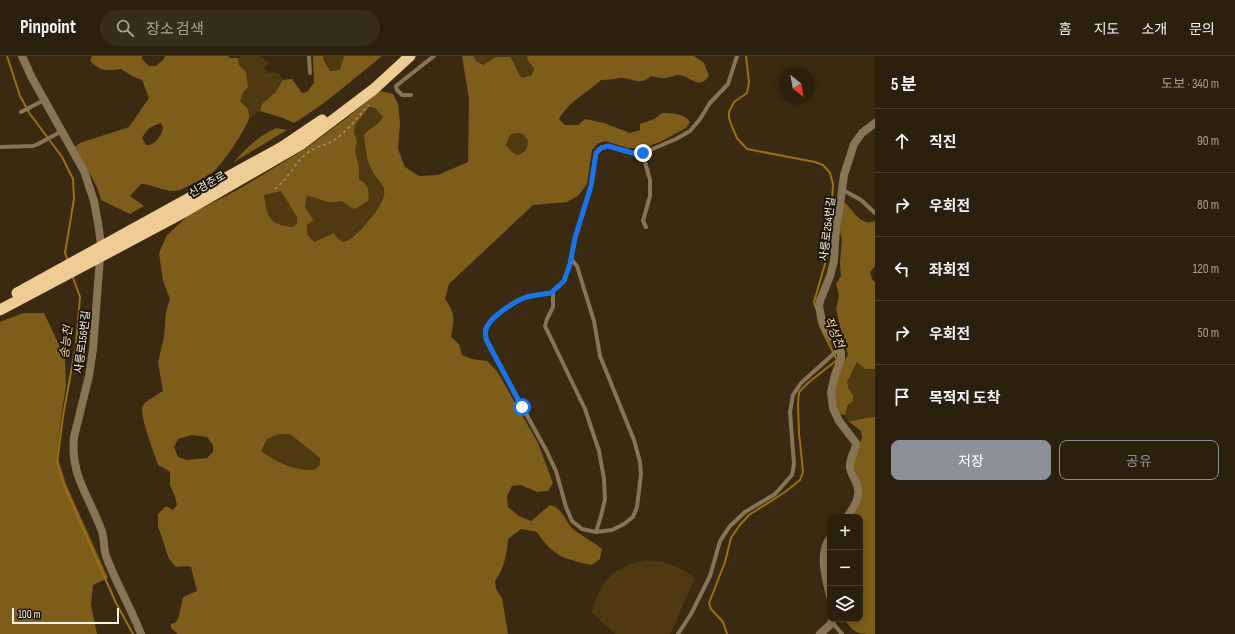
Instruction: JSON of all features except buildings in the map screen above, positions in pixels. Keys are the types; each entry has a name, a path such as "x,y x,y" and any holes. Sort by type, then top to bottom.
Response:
{"highway":[{"name":"신경춘로","path":"0,310 174,212 288,143 327,117 371,82 399,56"},
{"name":"신경춘로","path":"0,302 300,145 374,89 410,56"}],"street":[{"name":"사릉로156번길","path":"22,56 79,161 88,182 97,212 101,245 93,349 86,389 74,437 74,461 83,491 101,528 105,554 142,634"},
{"name":"사릉로264번길","path":"839,349 822,322 819,306 834,261 836,228 843,190 844,175 855,140 875,123"},
{"path":"839,349 841,352 841,359 833,380 831,397 833,408 839,421 856,443 850,470 859,490 857,499 849,514"},
{"path":"827,543 825,546 824,557 828,586"},
{"path":"820,634 832,622"}],"lane":[{"path":"309,56 310,73"},
{"path":"411,95 402,95 396,86 434,56"},
{"path":"571,260 577,266 594,321 600,356 634,440 640,462 641,474 637,507 634,517 612,530 596,532 582,529 572,521 566,507 556,471 486,339 485,330 489,322 496,316 525,298 539,294 551,293 564,281 591,186 596,153 601,148 608,146 636,154 648,152 690,131 710,103 728,84 737,56"},
{"path":"22,112 44,99"},
{"path":"0,147 33,146 62,130"},
{"path":"646,227 643,221 650,196 650,180 645,162 648,152"},
{"path":"843,190 860,200 875,213"},
{"path":"553,292 553,307 545,326 585,409 599,451 604,479 605,499 596,532"},
{"path":"678,634 691,614 710,576 720,541 730,526 745,512 775,494 792,475 794,464 790,412 793,395 801,383 839,349"},
{"path":"834,622 842,634"}],"path":[{"path":"275,189 306,155 319,146 333,141 341,135 369,104"}],"shaded area":[{"path":"92,56 142,56 142,59 149,66 156,66 164,59 165,56 228,56 230,58 238,58 239,65 246,72 248,87 243,92 240,101 248,109 249,118 244,130 222,162 213,172 187,187 175,191 141,184 130,196 144,206 130,214 101,200 97,187 75,147 80,143 129,127 149,98 142,80 121,69 101,69 90,61","holes":["161,123 163,128 157,140 150,145 146,145 142,138 148,130"]},
{"path":"242,56 259,56 269,63 265,68 267,73 274,72 279,74 283,80 275,93 262,104 260,111 249,119 248,109 240,101 243,92 248,87 246,72 238,65 238,58"},
{"path":"313,56 324,56 323,58 330,71 340,70 344,56 382,56 328,100 294,123 260,111 262,104 275,93 283,80 292,79 302,93 307,92 314,83"},
{"path":"324,56 344,56 340,70 330,71 326,60 323,58"},
{"path":"462,56 474,56 476,61 483,65 496,57 510,57 522,78 532,75 534,68 528,61 527,56 694,56 704,63 709,76 705,80 698,83 679,75 664,78 651,76 643,81 624,78 601,80 567,108 559,119 565,125 578,125 585,119 604,123 630,133 640,130 640,124 654,119 662,113 674,113 681,115 690,122 686,128 660,142 643,148 628,148 605,141 597,144 592,150 587,184 578,196 567,202 533,205 449,284 445,299 453,313 451,337 459,344 462,355 472,359 487,361 497,371 538,443 553,483 548,491 537,492 521,485 512,486 507,496 508,507 519,516 531,521 550,505 558,509 561,511 571,527 602,549 600,559 592,565 560,556 549,547 537,532 521,529 508,539 507,550 501,571 495,581 496,589 502,598 508,634 178,634 171,628 171,624 176,622 179,616 183,597 197,591 191,567 176,567 169,559 158,526 158,514 166,506 173,510 177,505 170,485 170,472 158,465 145,425 142,409 145,403 163,391 158,362 164,337 166,312 170,299 163,281 159,253 167,235 189,215 239,189 305,149 380,91 393,94 398,104 400,124 398,149 405,167 419,176 438,175 468,162 469,99","holes":["369,107 375,108 383,117 364,135 368,161 384,190 382,202 361,229 349,240 343,242 338,239 334,233 314,242 307,234 307,225 313,220 305,207 307,196 327,202 342,201 355,209 368,201 368,188 359,179 359,167 355,150 357,142 354,132 355,125","511,134 523,134 528,141 524,152 517,155 506,145","281,191 297,217 297,223 293,227 274,222 268,214 264,195","279,434 290,434 320,458 320,465 314,470 299,469 279,462 261,451 267,439","192,435 207,437 213,445 213,452 207,458 187,460 178,457 174,447 178,439"]},
{"path":"474,56 527,56 528,61 534,68 532,75 522,79 517,72 514,62 491,60 483,65 476,61"},
{"path":"369,107 375,108 383,117 380,123 369,128 364,135 365,152 373,173 384,190 385,195 381,204 370,219 351,239 343,242 330,234 314,242 307,234 305,207 307,196 327,202 342,201 350,207 367,201 367,188 359,179 359,167 355,150 357,142 354,132 355,125"},
{"path":"276,128 287,130 234,162 254,142"},
{"path":"511,134 523,134 528,141 526,150 517,155 506,145"},
{"path":"281,191 297,217 297,223 293,227 274,222 268,214 264,195"},
{"path":"845,203 862,220 866,222 875,221 875,266 870,272 872,279 875,282 875,369 865,369 857,362 847,382 853,395 853,401 848,405 845,415 840,414 835,397 835,390 838,377 848,354 836,309 839,295 836,284 841,276 840,262 842,239 839,229 841,204"},
{"path":"23,313 44,313 65,358 66,386 57,455 66,484 108,578 93,585 91,605 97,634 0,634 0,322"},
{"path":"858,362 865,369 875,369 875,417 848,421 845,415 853,395 847,382"},
{"path":"875,417 875,634 857,632 846,622 863,622 863,514 852,514 862,489 853,465 855,454 862,438 861,431 848,421"},
{"path":"279,434 290,434 320,458 320,465 314,470 299,469 273,459 260,451 267,439"},
{"path":"649,560 674,566 695,578 673,628 670,634 615,634 591,612 595,600 605,582 618,570 637,562"}],"waterway":[{"name":"송능천","path":"7,56 20,96 30,114 62,157 73,179 74,199 65,253 68,261"},
{"name":"적성천","path":"746,56 749,82 747,93 734,102 729,112 729,118 737,138 747,149 815,162 823,165 830,173 833,184 830,241 814,302 816,308"},
{"name":"송능천","path":"72,275 80,297 76,345 63,416 57,463 64,485 116,603 133,634"},
{"name":"적성천","path":"727,634 723,622 711,609 709,603 725,562 731,538 739,526 749,515 785,492 800,480 803,472 799,433 799,392 809,382 837,360 820,326"}],"route":[{"path":"522,407 490,348 486,339 485,330 489,322 513,304 525,298 539,294 551,293 564,281 591,186 593,164 596,153 601,148 608,146 636,154 643,153"}]}
